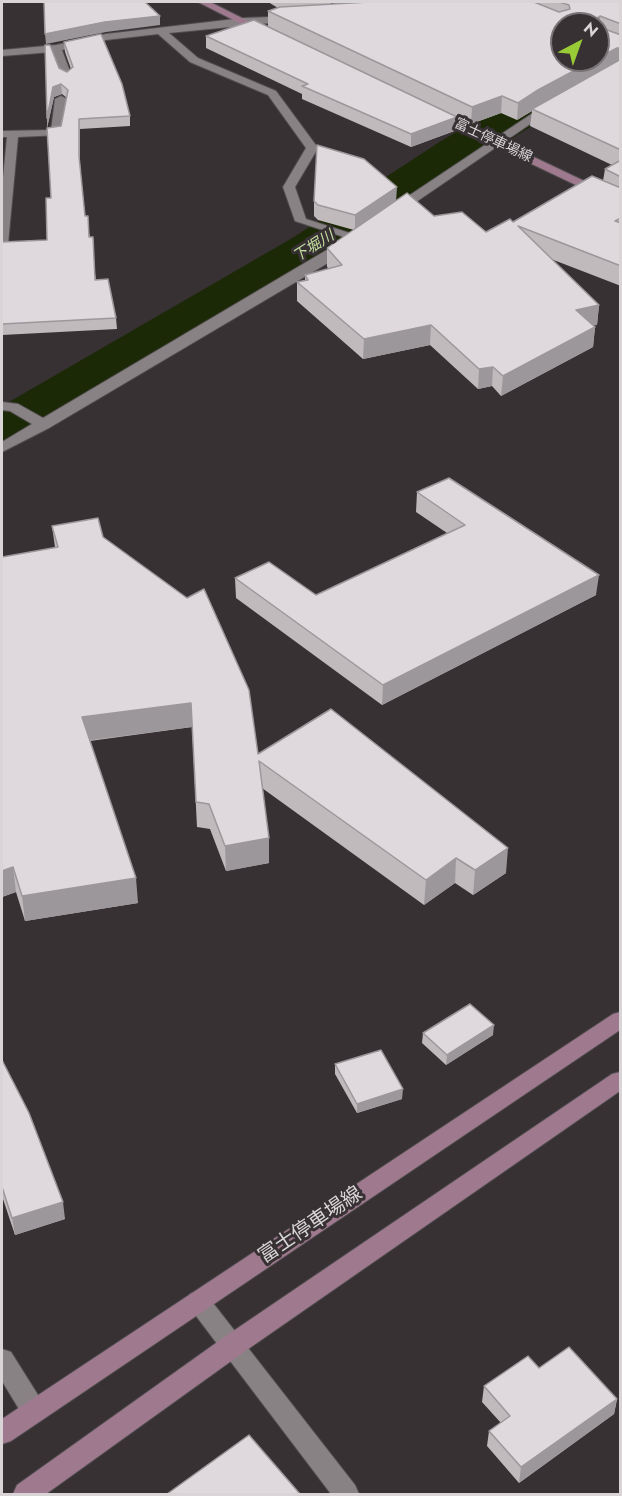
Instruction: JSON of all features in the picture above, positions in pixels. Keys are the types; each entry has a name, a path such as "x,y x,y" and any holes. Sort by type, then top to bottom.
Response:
{"main road":[{"path":"203,2 274,36"},
{"name":"富士停車場線","path":"420,107 621,202"},
{"name":"富士停車場線","path":"2,1433 621,1020"},
{"path":"26,1494 232,1347 621,1080"}],"street":[{"path":"2,52 56,48 106,37 243,21 308,18"},
{"path":"2,448 323,260 358,234 301,221 289,187 312,148 272,93 194,60 162,32"},
{"path":"56,48 66,77"},
{"path":"2,244 7,134 56,133 61,99"},
{"path":"384,218 495,142 562,100"},
{"path":"7,406 44,424"},
{"path":"198,1301 346,1494"},
{"path":"2,1360 33,1411"}],"building":[{"path":"44,2 145,2 160,16 105,22 45,34"},
{"path":"369,2 534,2 559,12 550,12 550,72 572,72 518,103 502,96 472,107 268,11 280,7"},
{"path":"559,2 621,2 621,24 610,20 610,12 559,12 570,9 569,5"},
{"path":"254,20 457,117 411,134 302,86 308,84 206,36"},
{"path":"610,31 621,35 621,48 610,52"},
{"path":"101,34 122,84 130,116 79,119 79,156 85,216 88,216 89,237 93,237 95,280 108,279 116,318 2,324 2,242 47,240 46,198 51,198 47,128 61,126 68,90 61,84 53,87 47,118 45,45 50,45 59,68 67,72 73,67 64,42"},
{"path":"621,59 621,150 532,109 598,72 610,72 610,65"},
{"path":"317,145 364,159 397,187 355,215 318,205 314,201"},
{"path":"621,160 621,177 605,169"},
{"path":"592,176 621,188 621,218 615,221 621,223 621,266 518,226 599,305 576,310 595,327 503,376 493,367 479,369 431,325 364,339 297,282 308,280 305,275 342,265 327,248 407,193 434,216 462,212 486,232 510,219 513,222"},
{"path":"449,478 599,575 383,685 235,578 269,562 316,595 465,525 417,492"},
{"path":"98,518 103,537 187,598 204,589 249,690 258,754 331,709 508,848 475,870 456,858 426,880 259,761 269,838 225,846 209,804 196,802 191,703 82,717 136,878 22,896 13,867 2,871 2,557 58,547 52,526"},
{"path":"470,1004 494,1025 447,1055 423,1033"},
{"path":"381,1050 403,1089 357,1104 335,1064"},
{"path":"2,1060 29,1113 63,1202 12,1218 2,1187"},
{"path":"569,1347 617,1399 521,1467 489,1431 510,1416 484,1386 528,1356 539,1368"},
{"path":"249,1435 300,1494 167,1494"}],"waterway":[{"name":"下堀川","path":"2,430 312,248 458,151 620,54"}]}
